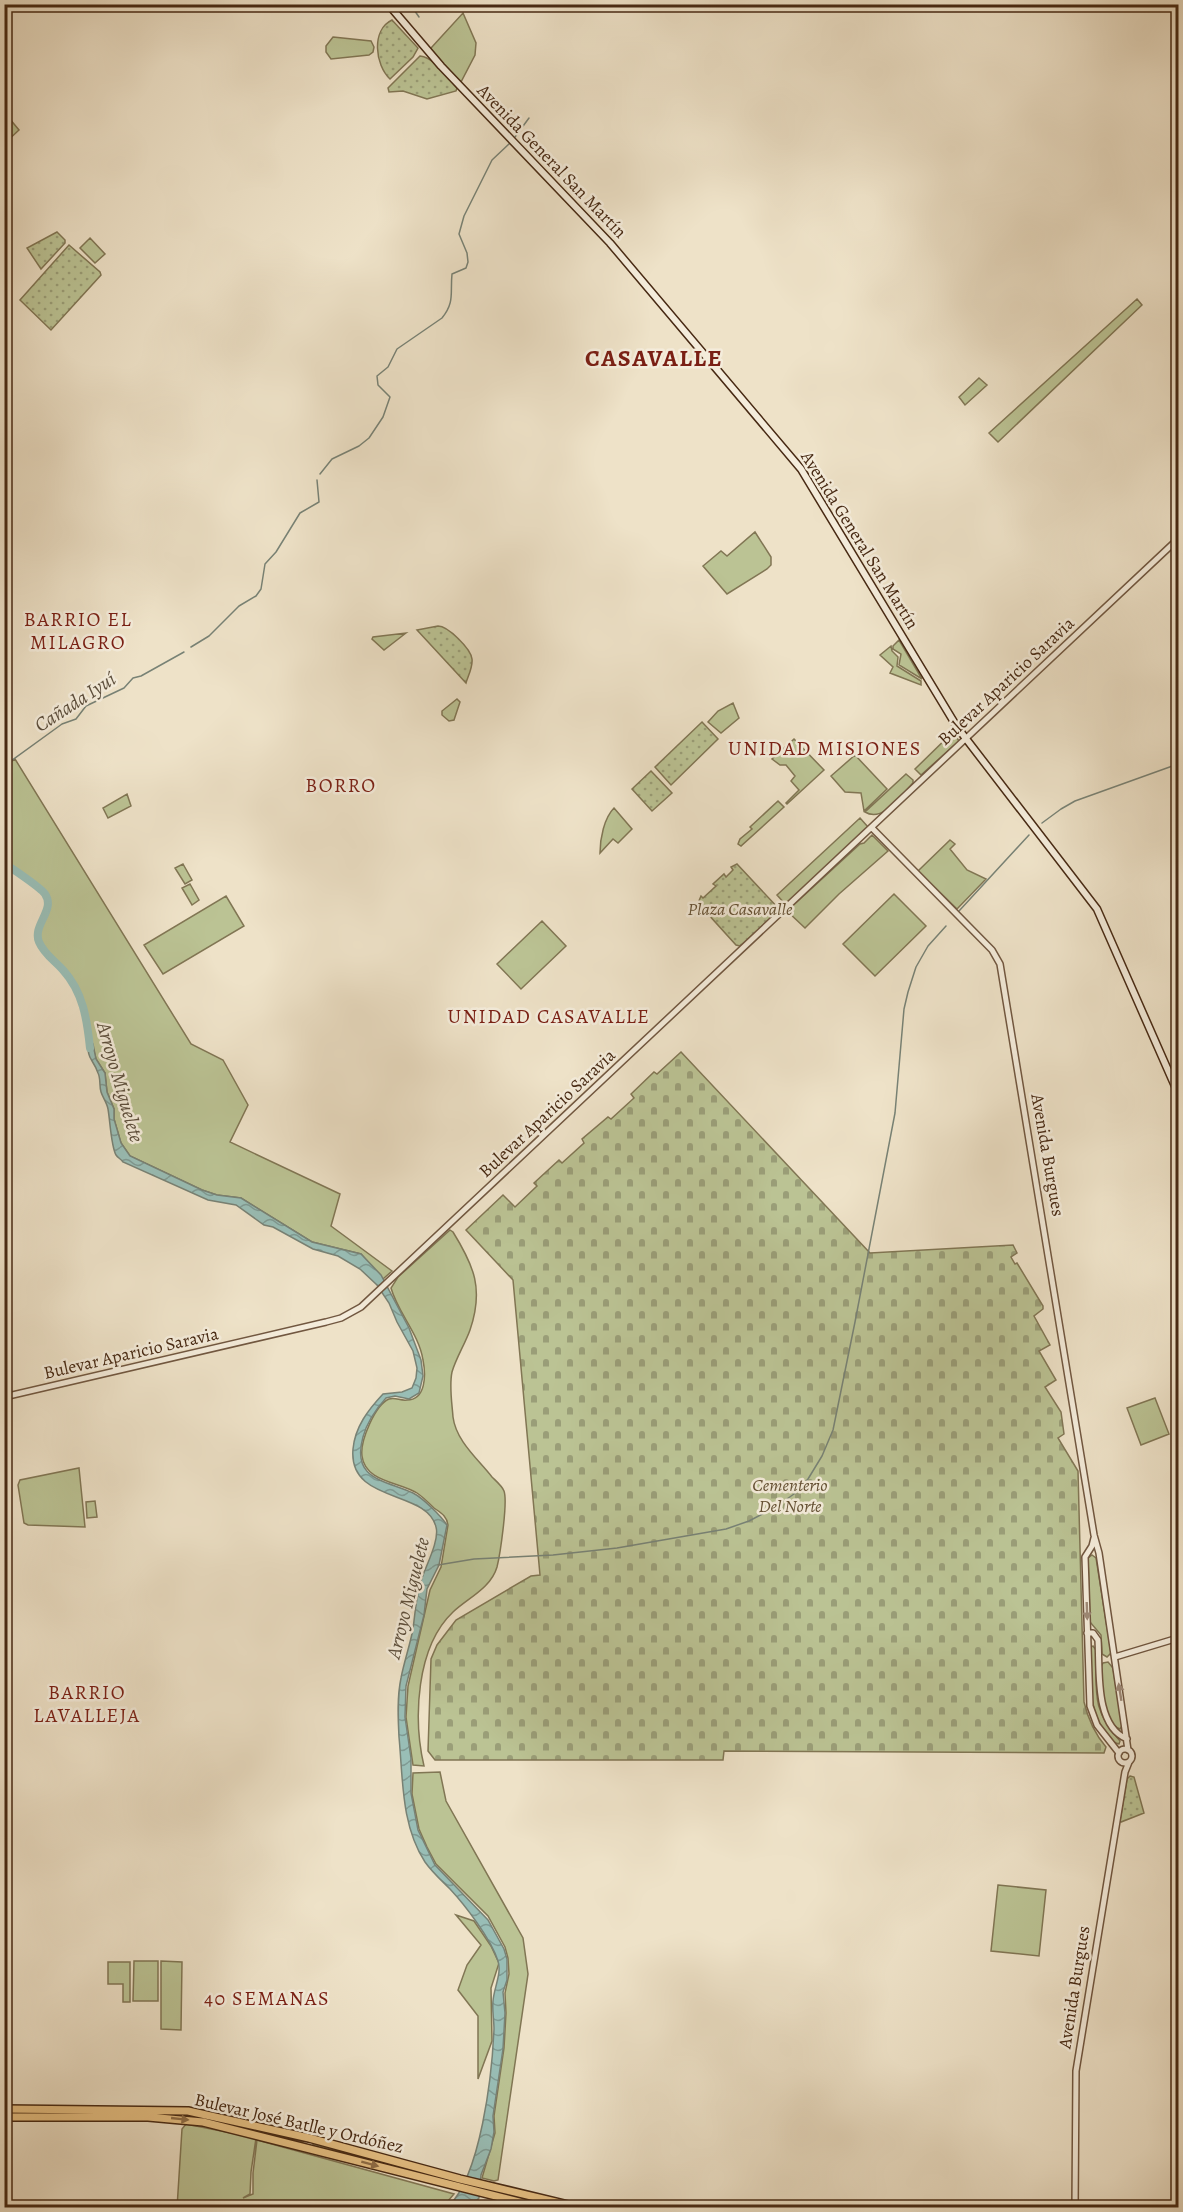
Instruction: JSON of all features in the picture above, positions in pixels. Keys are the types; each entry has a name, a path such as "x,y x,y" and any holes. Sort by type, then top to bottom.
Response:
{"main road":[{"name":"Avenida General San Martín","path":"388,4 441,66 610,243 798,465 966,739 1097,909 1179,1093"},
{"name":"Bulevar José Batlle y Ordóñez","path":"4,2109 188,2111 309,2138 458,2183 483,2193 543,2208"},
{"name":"Bulevar José Batlle y Ordóñez","path":"4,2116 148,2117 203,2122 458,2183 486,2185 581,2208"}],"street":[{"name":"Bulevar Aparicio Saravia","path":"4,1397 326,1322 351,1314 390,1280 1179,539"},
{"name":"Avenida Burgues","path":"872,828 992,950 1000,964 1115,1657 1128,1750"},
{"path":"1095,1535 1085,1557 1090,1706 1097,1725 1119,1753 1119,1759 1126,1762 1132,1756 1128,1750 1119,1753"},
{"path":"1087,1553 1093,1552 1099,1559"},
{"path":"1087,1633 1093,1633 1098,1640 1101,1699 1106,1715 1117,1733 1127,1739"},
{"path":"1115,1657 1179,1638"},
{"name":"Avenida Burgues","path":"1075,2208 1076,2071 1126,1762"}],"green space":[{"path":"463,13 476,43 475,55 461,82 431,51 431,48"},
{"path":"392,20 418,48 413,57 390,79 381,65 378,39 385,25"},
{"path":"333,37 371,41 374,47 373,52 369,55 331,59 326,52 326,46"},
{"path":"420,56 430,60 440,69 457,88 456,91 427,99 403,91 389,92 388,88"},
{"path":"4,112 19,130 5,143 4,143"},
{"path":"57,232 65,243 41,269 27,248"},
{"path":"90,238 105,254 95,263 80,248"},
{"path":"69,245 101,275 51,330 20,300"},
{"path":"1137,299 1142,305 998,442 989,433"},
{"path":"979,378 987,385 965,405 959,397"},
{"path":"755,532 771,557 771,565 727,594 703,566 721,551 727,556"},
{"path":"438,626 453,634 471,655 472,665 466,683 417,630"},
{"path":"406,633 384,650 372,639 373,637"},
{"path":"899,640 922,679 899,665 901,654 893,649 893,646"},
{"path":"891,646 892,651 898,657 897,666 921,681 921,685 890,673 893,667 880,655"},
{"path":"457,699 460,702 454,720 449,721 442,715 442,711"},
{"path":"733,703 739,718 721,733 708,722 718,711"},
{"path":"702,722 718,739 671,785 655,767"},
{"path":"953,732 959,741 921,775 915,769"},
{"path":"794,739 824,770 787,804 799,790 791,781 795,776 786,765 780,765 772,759"},
{"path":"855,755 887,789 864,811 861,793 845,792 831,776"},
{"path":"15,759 191,1044 223,1060 248,1105 230,1142 340,1194 331,1226 392,1271 383,1279 361,1254 312,1242 241,1198 217,1195 202,1190 130,1156 121,1143 114,1119 114,1109 107,1092 105,1073 96,1059 79,993 62,969 45,954 38,939 37,928 49,906 47,896 38,886 5,864 4,766"},
{"path":"651,771 672,793 652,811 632,789"},
{"path":"906,774 913,780 913,783 891,806 878,814 865,812"},
{"path":"127,794 131,806 108,818 103,808"},
{"path":"778,801 784,807 741,846 738,844 740,839 752,829 750,827"},
{"path":"614,808 632,829 618,843 613,839 600,853 603,829"},
{"path":"860,818 868,827 786,905 777,895"},
{"path":"872,835 888,851 839,894 805,928 787,911"},
{"path":"950,840 955,844 950,849 967,870 986,879 957,909 918,871"},
{"path":"183,864 192,880 185,884 175,868"},
{"name":"Plaza Casavalle","path":"737,864 780,910 740,946 736,945 698,903 701,896 703,898 716,886 713,884 724,874 726,877 733,870 731,867"},
{"path":"190,884 199,900 192,905 182,888"},
{"path":"894,894 926,926 875,976 843,944"},
{"path":"226,896 244,926 163,974 144,945"},
{"path":"542,921 566,946 521,989 497,964"},
{"name":"Cementerio Del Norte","path":"681,1052 870,1253 1013,1245 1017,1253 1011,1257 1043,1306 1043,1309 1034,1316 1050,1345 1039,1351 1056,1380 1045,1387 1061,1412 1064,1434 1058,1438 1078,1471 1084,1702 1092,1726 1106,1747 1104,1753 724,1751 723,1760 435,1760 428,1751 431,1659 437,1645 456,1620 531,1576 540,1575 513,1280 466,1230 503,1195 515,1207 537,1186 534,1183 559,1160 562,1163 584,1143 582,1139 608,1117 611,1119 634,1098 631,1094 654,1072 657,1074"},
{"path":"450,1230 471,1267 476,1290 470,1330 451,1377 453,1417 463,1442 503,1489 505,1506 500,1552 494,1574 484,1587 453,1612 431,1644 420,1684 419,1727 424,1766 413,1765 406,1717 408,1686 430,1590 441,1567 448,1525 443,1515 417,1493 384,1480 369,1471 362,1456 362,1449 370,1424 379,1408 389,1399 413,1399 418,1396 423,1386 421,1350 391,1288 398,1277"},
{"path":"1155,1398 1169,1434 1141,1445 1127,1408"},
{"path":"79,1468 85,1527 24,1523 18,1485 20,1480"},
{"path":"95,1501 97,1517 87,1518 86,1502"},
{"path":"1092,1555 1096,1558 1110,1646 1111,1653 1107,1657 1102,1654 1101,1635 1090,1622 1088,1558"},
{"path":"1093,1646 1096,1650 1096,1688 1099,1709 1120,1741 1119,1744 1105,1732 1095,1713 1090,1681 1090,1648"},
{"path":"1108,1662 1113,1668 1122,1726 1120,1729 1109,1719 1103,1702 1101,1667 1103,1663"},
{"path":"440,1772 446,1801 523,1938 528,1974 498,2180 494,2181 482,2178 495,2133 494,2116 504,2048 508,1958 505,1947 488,1916 436,1864 419,1829 412,1794 413,1773"},
{"path":"1130,1776 1134,1777 1144,1813 1121,1822 1127,1779"},
{"path":"998,1885 1046,1890 1039,1956 991,1951"},
{"path":"456,1915 474,1921 491,1946 499,1963 491,1988 492,2041 478,2079 478,2016 458,1990 467,1965 481,1945"},
{"path":"134,1961 158,1961 158,2001 133,2001"},
{"path":"161,1961 182,1962 181,2030 161,2029"},
{"path":"108,1962 130,1962 130,2002 123,2002 123,1984 108,1984"},
{"path":"104,2112 190,2115 304,2142 199,2119"},
{"path":"186,2124 256,2138 250,2194 243,2198 253,2194 257,2140 454,2194 442,2208 177,2208 182,2129"},
{"path":"313,2144 460,2182 459,2184 313,2146"}],"water":[{"path":"89,1038 93,1044 96,1059 105,1073 107,1092 114,1109 114,1119 121,1143 130,1156 202,1190 217,1195 241,1198 312,1242 361,1254 381,1275 409,1328 421,1360 423,1376 419,1393 409,1399 395,1396 386,1398 375,1411 367,1426 361,1451 362,1462 366,1470 382,1481 417,1495 447,1525 439,1565 427,1589 424,1615 406,1686 405,1717 411,1758 411,1793 418,1830 435,1865 488,1920 507,1959 507,1980 503,1992 505,2013 503,2049 493,2116 494,2132 491,2149 481,2175 479,2198 472,2207 448,2207 469,2172 483,2123 491,2072 493,2001 499,1966 495,1952 477,1923 428,1866 417,1848 404,1801 399,1737 398,1708 402,1672 413,1629 419,1589 437,1533 430,1515 419,1507 375,1488 363,1479 355,1467 353,1449 356,1433 363,1419 383,1394 402,1392 412,1388 417,1368 413,1351 389,1303 377,1285 360,1269 338,1256 313,1249 273,1227 264,1225 236,1205 208,1200 123,1162 116,1155 113,1146 107,1105 101,1092 99,1075 89,1055"}],"waterway":[{"path":"410,4 419,17"},
{"name":"Cañada Iyuí","path":"515,137 529,118"},
{"name":"Cañada Iyuí","path":"320,474 332,459 359,446 369,438 383,417 390,397 378,385 377,376 388,367 397,349 442,318 449,307 452,274 466,268 468,262 467,253 459,234 464,216 492,160 510,143"},
{"name":"Cañada Iyuí","path":"191,647 209,636 239,606 256,596 261,589 265,564 276,552 300,513 319,502 317,480"},
{"name":"Cañada Iyuí","path":"4,766 62,724 76,719 86,706 124,688 133,678 141,676 184,652"},
{"path":"1042,823 1075,801 1178,764"},
{"path":"959,911 1029,835"},
{"name":"Arroyo Miguelete","path":"4,864 26,878 45,894 48,900 39,930 39,942 70,978 80,997 90,1048"},
{"path":"438,1565 474,1559 553,1555 617,1548 726,1529 749,1521 774,1508 794,1494 808,1479 822,1456 833,1430 895,1113 904,1009 908,992 916,967 928,946 946,926"}],"district":[{"name":"CASAVALLE","path":"654,358"},
{"name":"BARRIO EL MILAGRO","path":"78,630"},
{"name":"UNIDAD MISIONES","path":"825,748"},
{"name":"BORRO","path":"341,785"},
{"name":"UNIDAD CASAVALLE","path":"549,1016"},
{"name":"BARRIO LAVALLEJA","path":"87,1704"},
{"name":"40 SEMANAS","path":"267,1998"}]}
